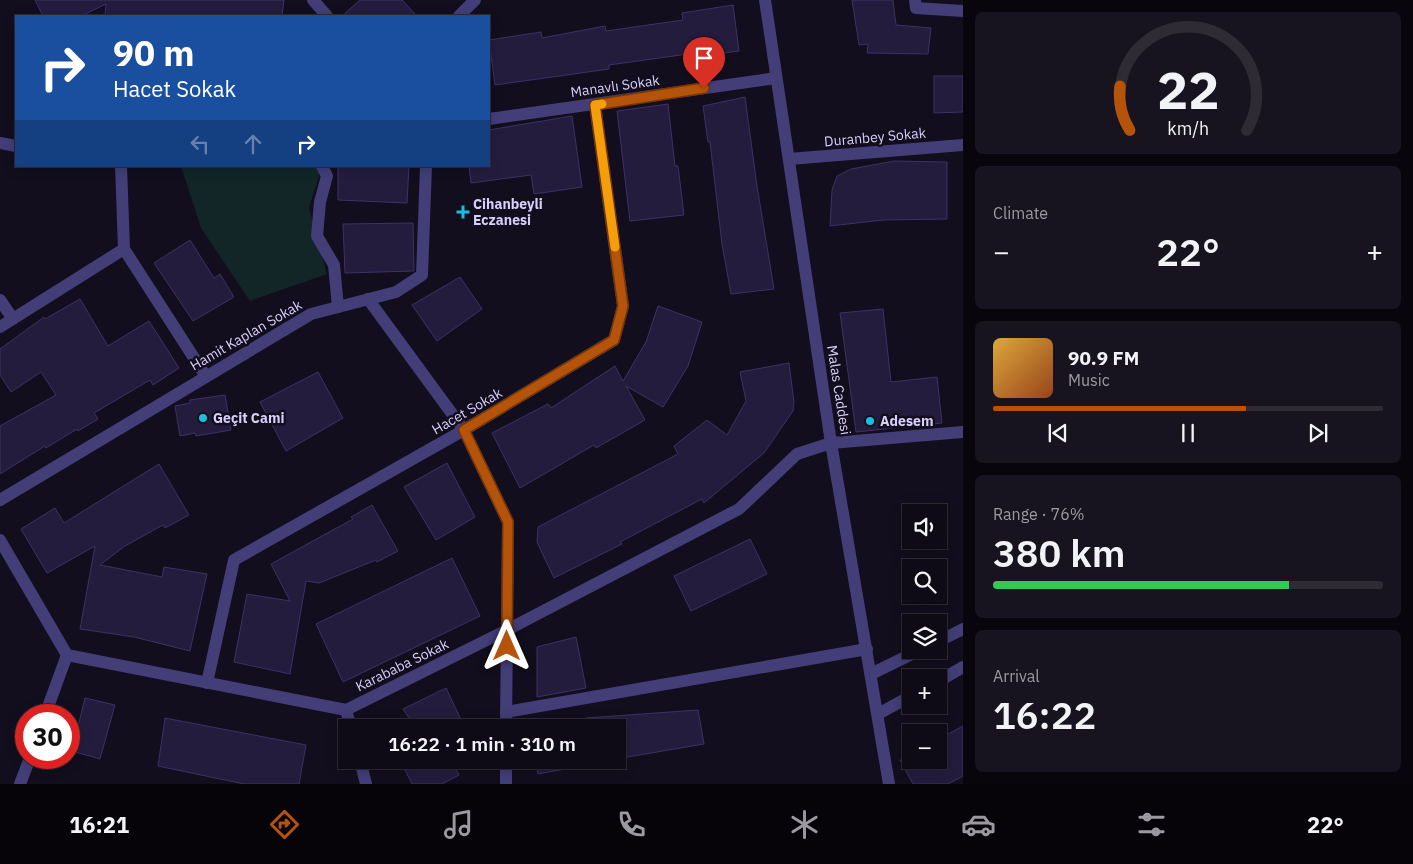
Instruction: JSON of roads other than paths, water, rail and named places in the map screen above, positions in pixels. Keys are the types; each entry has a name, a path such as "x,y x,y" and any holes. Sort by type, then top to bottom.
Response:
{"street":[{"path":"313,0 326,15"},
{"path":"460,15 476,0"},
{"name":"Malas Caddesi","path":"765,0 831,443 889,784"},
{"path":"915,0 916,8 963,11"},
{"name":"Manavlı Sokak","path":"490,119 776,78"},
{"name":"Hacet Sokak","path":"207,682 234,560 464,430 614,340 623,306 595,105"},
{"path":"0,143 15,146"},
{"name":"Duranbey Sokak","path":"789,159 963,145"},
{"path":"121,167 124,249 205,376"},
{"path":"322,167 327,176 320,202 317,236 334,265 338,307"},
{"name":"Hamit Kaplan Sokak","path":"0,500 311,314 396,292 422,275 426,167"},
{"path":"0,327 124,249"},
{"path":"368,299 464,430 508,522 506,719"},
{"path":"0,300 13,319"},
{"name":"Karababa Sokak","path":"67,655 346,710 507,630 739,509 797,454 831,443 963,432"},
{"path":"0,540 67,655 50,704"},
{"path":"947,636 963,628"},
{"path":"506,712 867,649"},
{"path":"871,674 902,659"},
{"path":"947,676 963,667"},
{"path":"878,714 902,701"},
{"path":"346,710 348,719"},
{"path":"20,784 26,769"},
{"path":"362,769 366,784"},
{"path":"506,769 506,784"}],"place":[{"name":"Cihanbeyli Eczanesi","path":"463,212"},
{"name":"Geçit Cami","path":"203,418"},
{"name":"Adesem","path":"870,421"}]}
